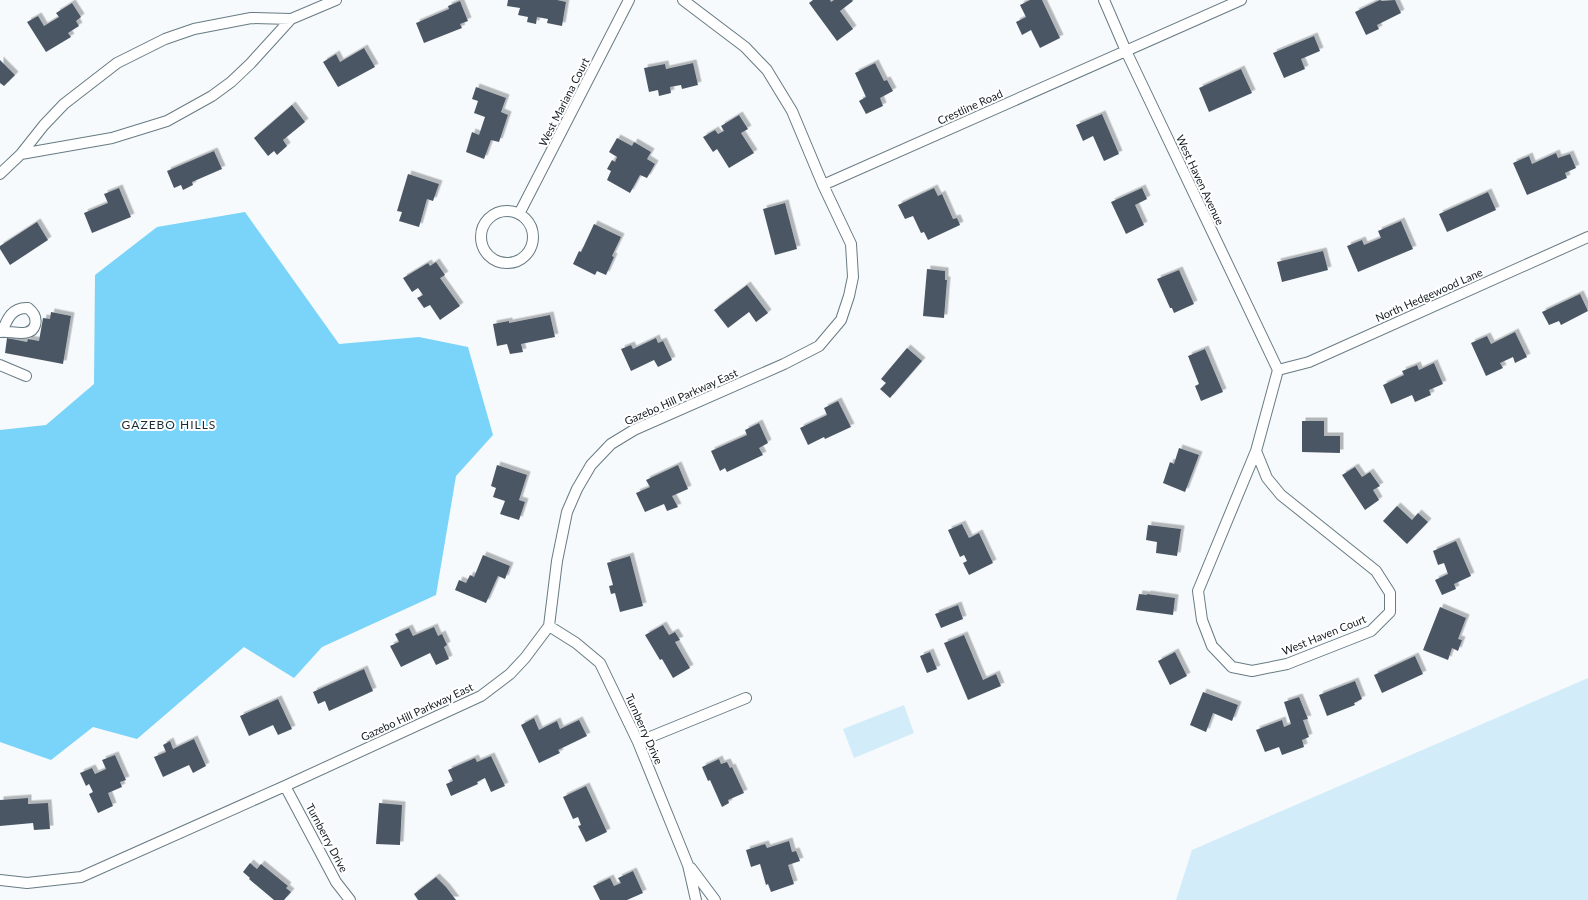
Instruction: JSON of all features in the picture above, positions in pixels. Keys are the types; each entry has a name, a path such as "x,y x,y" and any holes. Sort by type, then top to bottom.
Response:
{"street":[{"path":"0,174 21,154 44,125 64,104 117,63 165,39 194,29 251,18 291,19 336,0"},
{"name":"West Mariana Court","path":"520,214 629,0"},
{"name":"Gazebo Hill Parkway East","path":"0,880 27,883 81,877 481,696 515,669 549,626 557,561 567,512 577,489 591,465 611,444 634,430 784,364 819,346 841,320 849,296 853,277 851,244 823,185 792,111 767,70 745,47 683,0"},
{"name":"West Haven Avenue","path":"1104,0 1126,51 1278,370"},
{"name":"Crestline Road","path":"823,185 1241,0"},
{"path":"21,154 112,138 167,121 212,96 231,82 251,63 291,19"},
{"path":"511,211 520,214 531,226 533,242 530,250 519,261 502,263 495,260 487,254 483,247 481,238 485,225 493,215 502,212 511,211"},
{"name":"North Hedgewood Lane","path":"1278,370 1309,362 1588,237"},
{"path":"0,365 26,376"},
{"name":"West Haven Court","path":"1256,451 1267,478 1281,495 1376,571 1390,593 1390,612 1371,631 1287,664 1252,671 1232,667 1212,646 1202,620 1198,591 1256,451 1278,370"},
{"name":"Turnberry Drive","path":"549,626 576,643 600,663 638,742 688,865 696,900"},
{"path":"638,742 746,698"},
{"name":"Turnberry Drive","path":"285,786 336,882 350,900"},
{"name":"Turnberry Drive","path":"688,865 715,900"}],"shaded area":[{"path":"245,212 339,344 419,337 468,347 493,435 456,476 436,595 322,647 294,678 244,647 137,739 93,727 51,760 0,742 0,430 46,425 94,384 95,275 157,227"},
{"path":"1588,678 1588,900 1176,900 1192,850"},
{"path":"904,705 914,733 854,758 843,729"}],"building":[{"path":"508,0 557,0 566,2 562,26 547,23 548,19 537,17 536,24 527,22 528,17 518,15 520,8 507,6"},
{"path":"813,0 830,0 831,2 834,0 852,0 853,1 840,11 853,29 837,41 809,3"},
{"path":"1030,0 1042,0 1060,38 1040,48 1031,30 1022,35 1016,22 1026,17 1020,5"},
{"path":"1380,0 1395,0 1401,13 1377,25 1379,29 1366,35 1355,12"},
{"path":"460,1 468,21 460,24 462,28 424,43 416,23 449,9 448,6"},
{"path":"72,3 81,17 76,21 79,26 68,33 71,37 46,52 27,22 38,16 44,26 59,17 56,13"},
{"path":"1314,36 1320,51 1301,59 1305,69 1284,78 1273,53"},
{"path":"364,48 375,67 338,87 323,62 336,54 340,62"},
{"path":"0,60 15,75 4,86 0,83"},
{"path":"693,63 698,85 682,89 681,85 670,87 671,93 659,96 658,90 649,92 644,68 665,64 666,69"},
{"path":"875,63 884,81 887,80 893,91 880,98 883,106 866,114 859,101 866,97 855,73"},
{"path":"1241,69 1252,93 1209,112 1199,88"},
{"path":"476,87 506,98 501,112 508,115 499,142 491,140 484,159 466,152 472,132 479,135 485,117 474,113 478,101 472,99"},
{"path":"292,105 305,122 283,140 287,146 277,155 274,151 268,156 254,138"},
{"path":"1102,114 1119,154 1104,161 1093,136 1083,141 1076,125"},
{"path":"739,115 748,129 741,133 754,153 729,168 717,149 713,152 703,137 715,130 718,134 724,131 721,126"},
{"path":"617,138 632,146 634,142 651,152 647,159 655,164 647,178 640,175 630,193 607,180 611,171 607,169 612,160 615,162 617,157 609,152"},
{"path":"214,151 222,169 192,182 193,185 183,190 181,185 174,188 167,171"},
{"path":"1556,153 1558,158 1570,154 1576,168 1565,173 1567,178 1527,195 1513,163 1529,156 1532,164"},
{"path":"408,174 439,184 433,201 427,199 419,227 399,221 402,212 397,211"},
{"path":"119,188 131,217 92,233 84,213 108,203 104,194"},
{"path":"934,188 938,196 942,194 953,219 957,218 960,225 928,240 924,232 921,233 913,216 905,219 898,205"},
{"path":"1142,188 1147,199 1135,205 1144,225 1126,234 1111,202"},
{"path":"1488,192 1496,210 1447,232 1439,214"},
{"path":"785,203 797,249 775,255 763,209"},
{"path":"1401,221 1413,249 1358,272 1347,246 1362,240 1364,245 1381,238 1378,231"},
{"path":"37,222 48,240 10,265 0,249 0,246"},
{"path":"594,224 621,237 612,256 614,257 606,275 597,271 595,275 573,264 579,251 581,252"},
{"path":"1323,251 1328,270 1282,282 1277,262"},
{"path":"436,262 445,275 440,278 460,306 440,320 430,305 424,308 417,298 423,295 418,288 412,292 403,278 428,263 430,266"},
{"path":"927,269 945,271 945,280 947,280 944,318 923,316"},
{"path":"1179,270 1194,304 1174,313 1172,308 1170,308 1157,279"},
{"path":"747,285 768,313 756,322 749,312 728,328 714,310"},
{"path":"1580,294 1588,311 1561,325 1559,321 1549,325 1542,312"},
{"path":"51,312 71,316 63,364 5,353 7,338 27,342 28,339 39,341 43,318 50,319"},
{"path":"550,315 555,337 521,344 523,352 510,354 507,344 497,346 493,324 509,321 509,323"},
{"path":"1515,332 1527,357 1515,363 1513,357 1500,363 1503,368 1486,376 1471,343 1487,336 1491,344"},
{"path":"656,338 658,343 663,341 672,360 658,367 654,360 631,371 621,349 631,345 633,349"},
{"path":"907,348 922,361 890,398 880,389 886,383 881,379"},
{"path":"1205,349 1223,392 1201,401 1195,386 1199,384 1188,356"},
{"path":"1434,363 1443,384 1429,390 1431,395 1415,402 1412,395 1391,404 1383,385 1404,375 1402,371 1417,365 1419,370"},
{"path":"838,401 851,427 825,439 824,437 808,445 800,428 827,415 824,408"},
{"path":"1302,421 1324,421 1324,436 1340,436 1340,453 1302,452"},
{"path":"759,423 768,443 759,448 763,455 727,472 725,468 720,471 711,451 747,435 745,430"},
{"path":"1179,448 1199,455 1185,492 1163,483 1170,462 1174,464"},
{"path":"497,465 527,475 519,500 525,502 519,520 500,514 505,501 493,497 496,488 491,486"},
{"path":"678,465 688,489 672,496 678,507 667,511 664,504 645,512 636,493 650,487 646,480"},
{"path":"1355,467 1362,477 1370,472 1380,486 1373,490 1379,500 1365,510 1342,475"},
{"path":"1397,506 1412,520 1418,513 1428,522 1407,544 1383,521"},
{"path":"962,524 969,538 979,533 993,563 969,575 963,563 967,561 964,555 960,557 948,530"},
{"path":"1148,525 1181,529 1177,556 1156,553 1157,542 1146,540"},
{"path":"1456,541 1471,576 1454,584 1456,589 1442,595 1435,580 1448,574 1444,563 1438,565 1433,551"},
{"path":"483,555 510,566 505,579 498,576 486,603 455,590 459,580 466,583 470,575 474,577"},
{"path":"630,556 643,606 620,612 615,593 611,594 609,586 613,585 607,563"},
{"path":"1139,594 1175,598 1173,615 1136,610"},
{"path":"958,605 963,619 941,628 935,614"},
{"path":"1440,607 1466,618 1458,639 1462,640 1458,651 1452,648 1448,660 1423,650"},
{"path":"663,625 669,635 675,632 680,640 675,642 690,668 673,678 645,635"},
{"path":"434,627 438,636 442,634 447,645 444,647 449,659 436,665 430,653 401,667 390,646 399,642 395,634 409,628 413,636"},
{"path":"964,635 983,680 996,674 1001,686 968,700 944,643"},
{"path":"930,652 937,669 927,673 920,656"},
{"path":"1175,652 1187,676 1170,685 1158,661"},
{"path":"1415,656 1423,674 1382,693 1374,675"},
{"path":"364,669 373,691 329,711 325,701 318,704 313,692"},
{"path":"1355,681 1362,699 1354,703 1355,705 1327,716 1319,695"},
{"path":"1203,692 1238,705 1232,721 1213,713 1206,732 1190,725"},
{"path":"1299,697 1308,719 1303,720 1309,737 1302,740 1304,747 1282,755 1279,747 1265,752 1256,730 1282,720 1284,727 1291,724 1284,702"},
{"path":"278,699 292,729 278,735 273,725 249,736 240,716"},
{"path":"534,718 539,730 557,721 560,729 579,720 587,736 558,750 560,753 539,763 521,725"},
{"path":"194,739 206,766 193,773 189,765 163,777 154,757 166,752 163,745 170,741 173,749"},
{"path":"115,755 126,780 120,782 122,787 108,793 113,806 98,813 89,794 93,792 89,784 86,786 80,773 92,768 95,774 106,769 102,760"},
{"path":"491,756 505,786 491,792 485,778 477,782 478,784 451,796 446,784 453,781 448,770 475,758 477,762"},
{"path":"719,759 721,764 727,762 730,768 732,767 744,793 728,800 729,803 722,807 710,780 708,781 702,767"},
{"path":"586,786 607,832 586,842 578,826 581,825 578,817 573,819 563,797"},
{"path":"28,798 28,804 48,803 50,829 34,830 33,823 0,826 0,800"},
{"path":"379,803 402,805 400,845 376,844"},
{"path":"789,841 792,852 796,851 800,861 788,865 794,884 771,892 768,884 766,885 760,864 751,867 746,850 765,844 767,848"},
{"path":"250,863 257,869 261,864 288,886 286,888 291,892 284,900 274,900 249,879 250,878 243,872"},
{"path":"633,871 643,893 627,900 600,900 593,886 610,878 614,886 621,883 618,878"},
{"path":"436,877 456,900 418,900 414,894"}],"district":[{"name":"GAZEBO HILLS","path":"169,425"}]}
